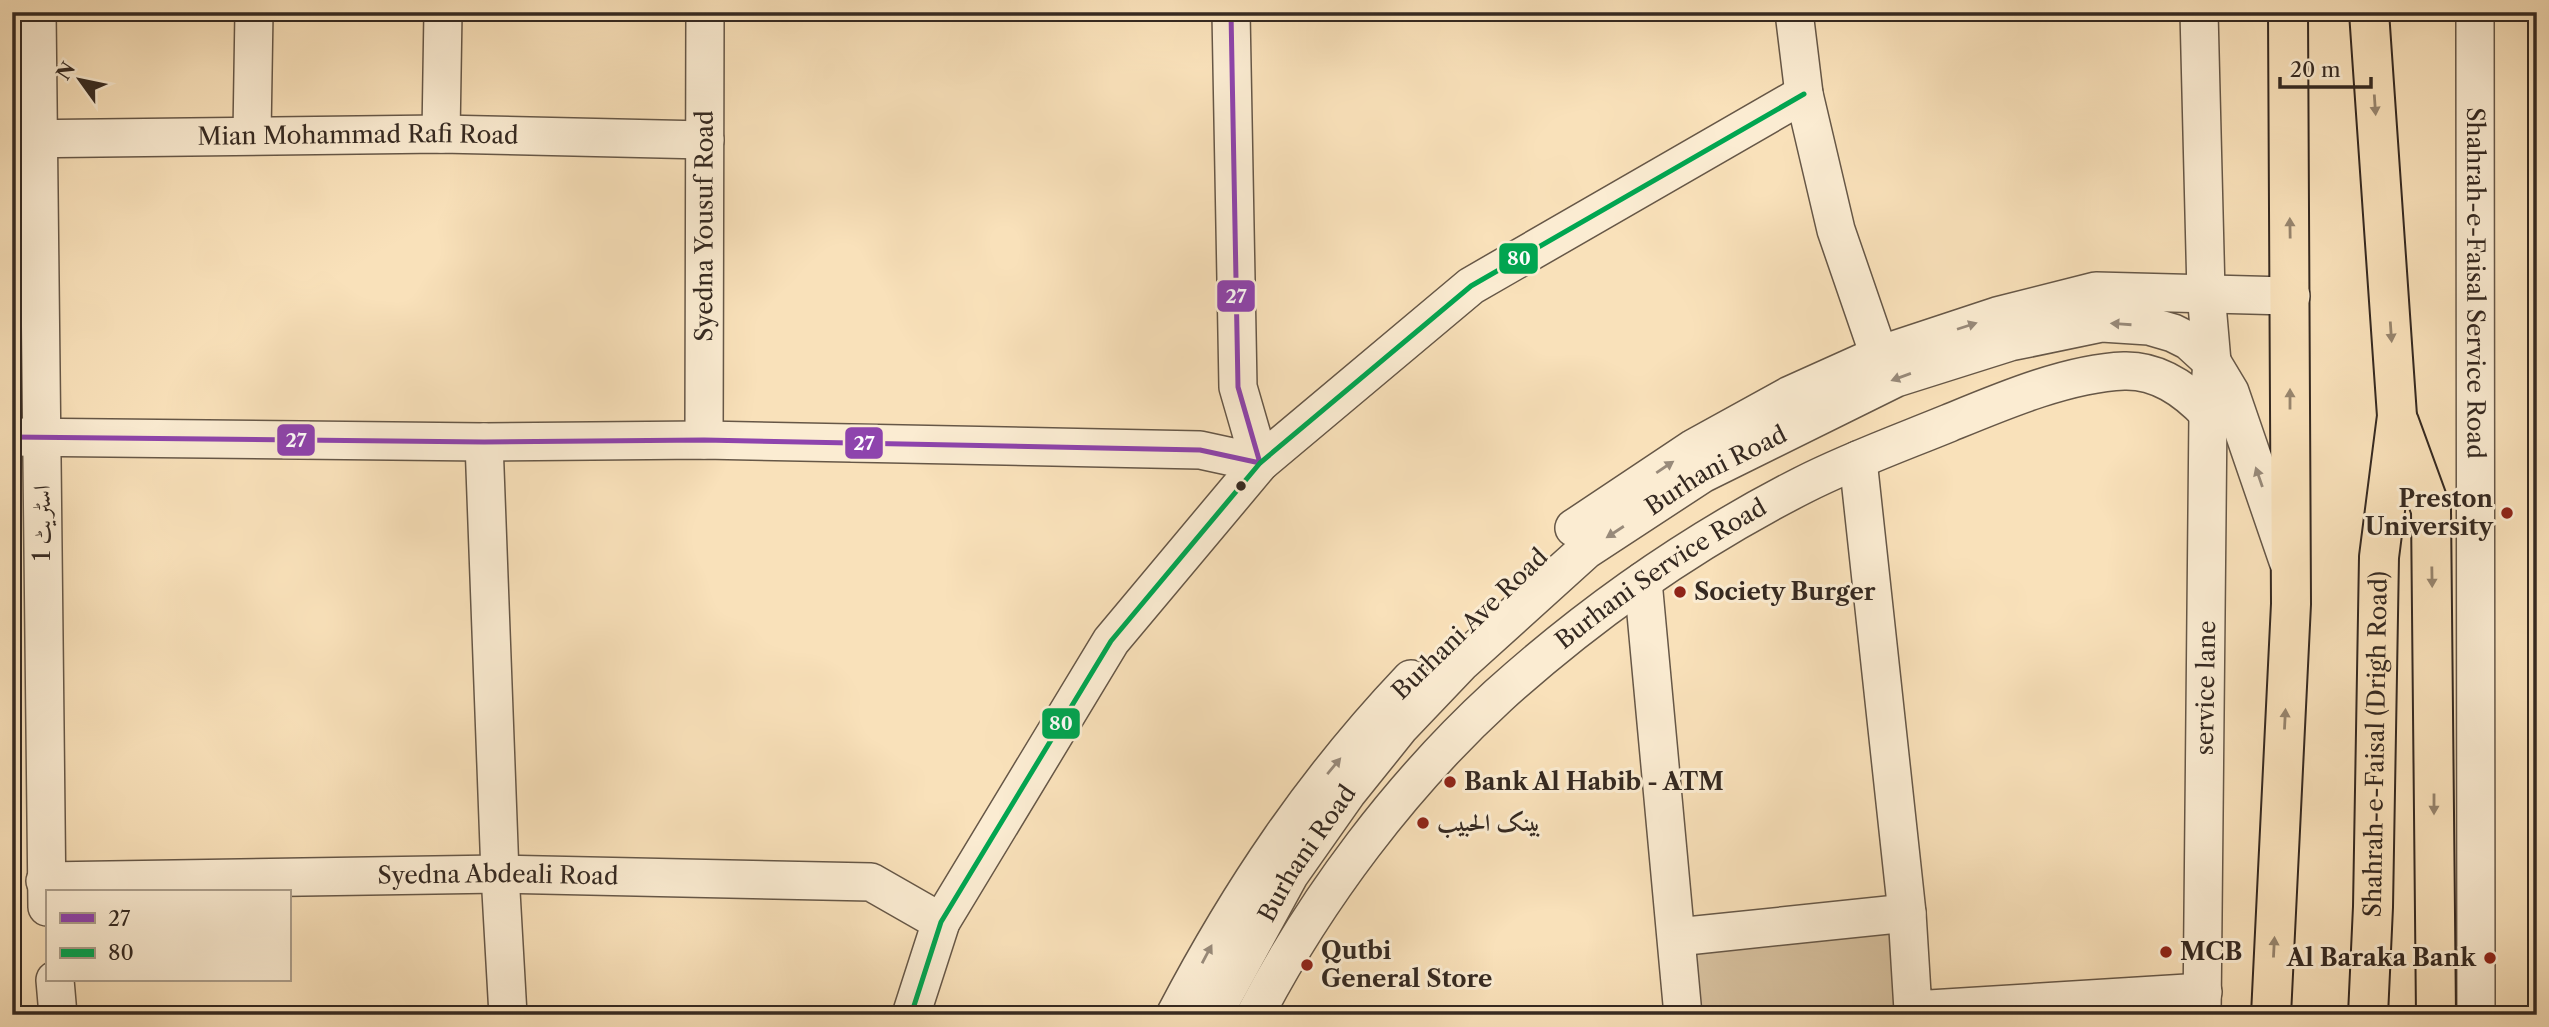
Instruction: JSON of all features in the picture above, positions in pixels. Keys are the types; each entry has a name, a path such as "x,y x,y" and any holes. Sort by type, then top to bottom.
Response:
{"highway":[{"path":"2271,1015 2291,604 2288,12"},
{"name":"Shahrah-e-Faisal (Drigh Road)","path":"2368,1015 2373,907 2379,557 2397,416 2369,12"},
{"path":"2397,416 2431,510 2435,1015"}],"street":[{"name":"اسٹریٹ 1","path":"37,12 24,139 27,437 46,894"},
{"path":"252,134 254,12"},
{"path":"441,134 443,12"},
{"name":"Syedna Yousuf Road","path":"704,440 705,12"},
{"path":"1231,12 1238,387 1260,463"},
{"path":"1794,12 1804,94 1836,230 1879,355 1997,316 2096,290 2291,296"},
{"name":"service lane","path":"2199,12 2206,293 2212,362 2208,413 2202,1003"},
{"name":"Shahrah-e-Faisal Service Road","path":"2475,12 2476,1015"},
{"path":"911,1015 941,922 1111,641 1260,463 1471,286 1804,94"},
{"name":"Mian Mohammad Rafi Road","path":"24,139 252,134 441,134 705,140"},
{"name":"Burhani Road","path":"1213,1015 1290,874 1354,783 1401,727 1461,663 1586,550 1702,474 1896,378 2010,342 2102,323 2149,326 2189,341 2212,362 2230,392 2289,565"},
{"name":"Burhani Ave Road","path":"1175,1015 1211,946 1263,860 1328,773 1443,645 1570,531 1683,455 1790,395 1879,355"},
{"name":"Burhani Service Road","path":"1255,1015 1273,981 1326,900 1386,816 1438,756 1498,697 1566,639 1643,581 1732,524 1858,460 2004,402 2096,374 2125,371 2147,374 2188,392 2208,413"},
{"path":"27,437 484,442 704,440 1200,450 1260,463"},
{"path":"484,442 500,874 509,1015"},
{"path":"1858,460 1907,913 1913,1010 2202,1003"},
{"path":"1643,581 1683,1015"},
{"name":"Syedna Abdeali Road","path":"137,890 500,874 871,882 941,922"},
{"path":"1677,937 1907,913"},
{"path":"55,982 58,1015"}],"shaded area":[{"path":"1898,929 1904,1015 1697,1015 1691,946"}],"transit line":[{"name":"27","path":"12,437 484,442 704,440 1200,450 1260,463 1238,387 1231,12"},
{"name":"80","path":"911,1015 941,922 1111,641 1260,463 1471,286 1804,94"}],"place":[{"name":"Preston University","path":"2507,513"},
{"name":"Society Burger","path":"1680,592"},
{"name":"Bank Al Habib - ATM","path":"1450,782"},
{"name":"بينک الحبيب","path":"1423,823"},
{"name":"MCB","path":"2166,952"},
{"name":"Al Baraka Bank","path":"2490,958"},
{"name":"Qutbi General Store","path":"1307,965"}]}
